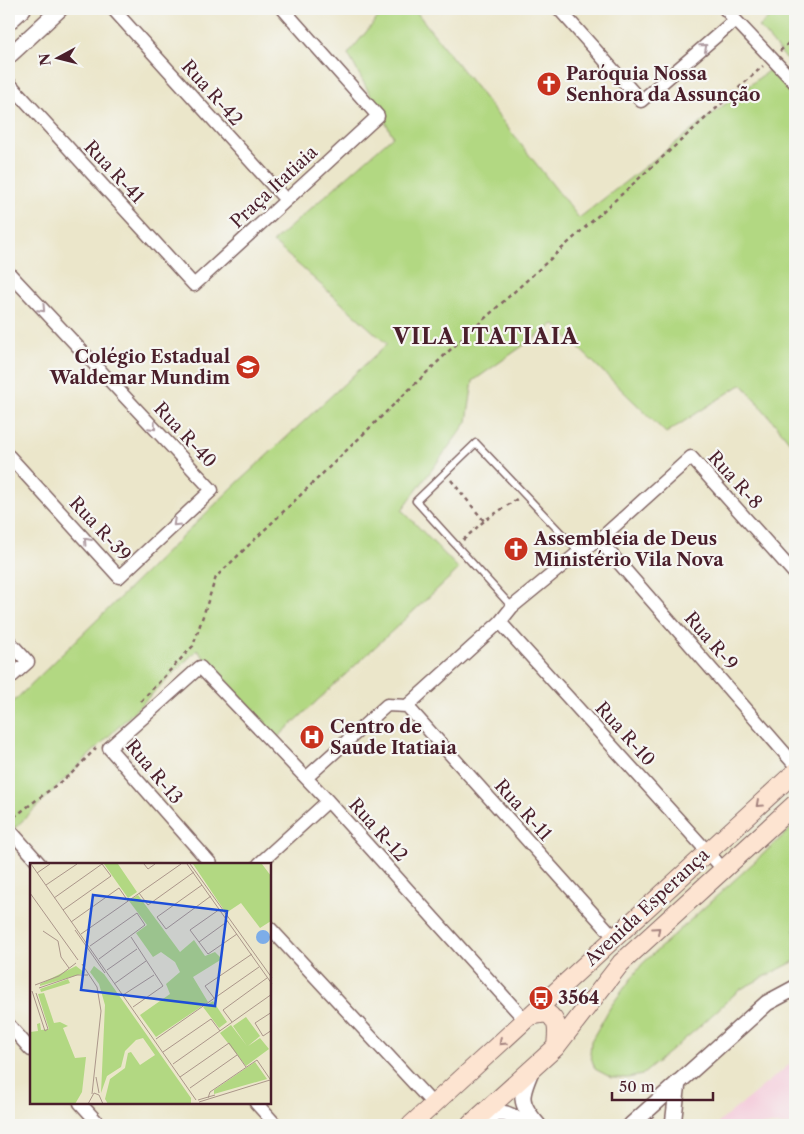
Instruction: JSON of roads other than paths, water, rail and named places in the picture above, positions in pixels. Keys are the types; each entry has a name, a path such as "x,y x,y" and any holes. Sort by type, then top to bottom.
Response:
{"main road":[{"name":"Avenida Esperança","path":"411,1125 795,772"},
{"name":"Avenida Esperança","path":"472,1123 556,1047 621,962 795,804"},
{"path":"528,1018 547,1012 555,1018 558,1027 556,1047"},
{"path":"421,1125 434,1105"}],"street":[{"path":"9,22 23,9"},
{"path":"9,56 60,9"},
{"name":"Rua R-42","path":"112,9 286,200"},
{"name":"Praça Itatiaia","path":"194,285 378,116 282,9"},
{"path":"559,9 641,101 735,20"},
{"path":"725,9 795,83"},
{"name":"Rua R-41","path":"9,84 194,285"},
{"name":"Rua R-40","path":"9,273 212,490"},
{"name":"Rua R-39","path":"9,456 119,578 212,490"},
{"name":"Rua R-8","path":"600,540 691,457 795,574"},
{"path":"306,778 387,705 407,706 500,622 512,608 578,552 600,540"},
{"name":"Rua R-9","path":"600,540 795,765"},
{"name":"Rua R-10","path":"500,622 708,850 723,869"},
{"path":"9,641 28,662 9,679"},
{"name":"Rua R-12","path":"200,667 328,800 528,1018"},
{"name":"Rua R-13","path":"200,667 109,748 210,863"},
{"name":"Rua R-11","path":"407,706 614,937"},
{"path":"260,863 328,800"},
{"path":"11,837 39,863"},
{"path":"271,929 434,1105"},
{"path":"631,1125 767,1002 795,988"},
{"path":"9,1025 30,1049"},
{"path":"533,1066 523,1089 522,1100 527,1113 538,1125"},
{"path":"671,1125 678,1082"},
{"path":"655,1103 662,1105 666,1109 671,1125"},
{"path":"81,1104 100,1125"},
{"path":"257,1104 276,1125"},
{"path":"472,1123 500,1112 514,1116 522,1125"}],"lane":[{"path":"512,608 416,502 476,443 578,552"}],"place":[{"name":"Paróquia Nossa Senhora da Assunção","path":"549,84"},
{"name":"Colégio Estadual Waldemar Mundim","path":"248,367"},
{"name":"Assembleia de Deus Ministério Vila Nova","path":"516,549"},
{"name":"Centro de Saude Itatiaia","path":"312,737"},
{"name":"3564","path":"541,998"}],"district":[{"name":"VILA ITATIAIA","path":"486,336"}]}
